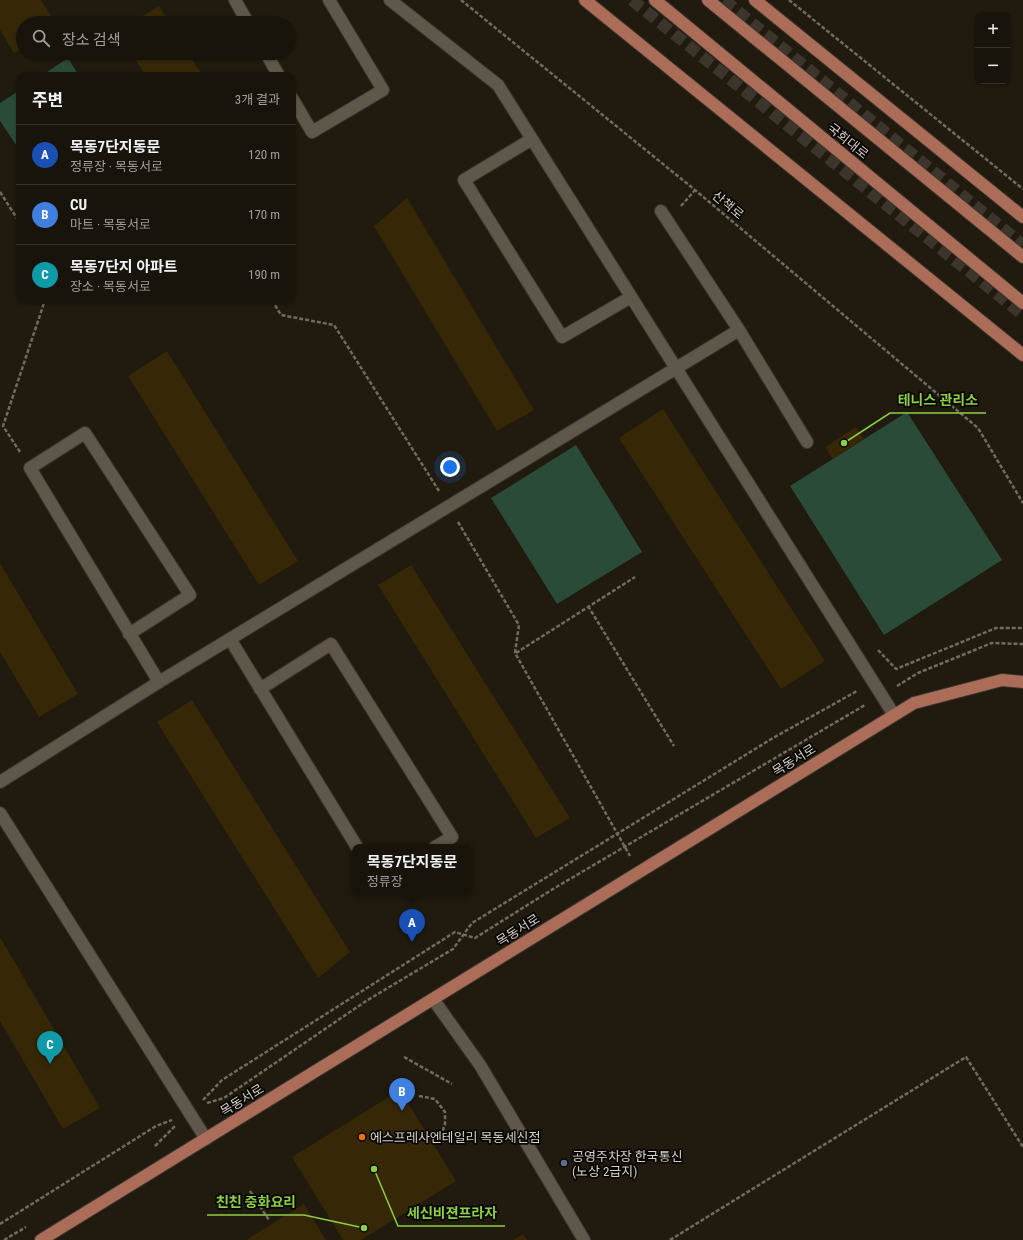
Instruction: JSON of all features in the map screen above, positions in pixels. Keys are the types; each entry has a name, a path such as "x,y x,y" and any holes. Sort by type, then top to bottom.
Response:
{"main road":[{"path":"585,0 1023,355"},
{"name":"국회대로","path":"655,0 1023,303"},
{"name":"국회대로","path":"708,0 1023,257"},
{"path":"755,0 1023,217"},
{"path":"1002,680 1023,674"},
{"name":"목동서로","path":"41,1240 914,702 1002,680 1023,682"}],"street":[{"path":"235,0 244,16"},
{"path":"296,105 312,132 383,90 329,0"},
{"path":"390,0 498,85 894,715"},
{"path":"270,60 277,72"},
{"path":"532,139 464,180 562,337 631,297"},
{"path":"661,211 739,330 807,442"},
{"path":"0,782 159,682 739,330"},
{"path":"129,634 190,595 86,433 30,468 129,634 159,682"},
{"path":"230,639 355,844"},
{"path":"260,689 331,644 452,837 440,844"},
{"path":"0,813 192,1110 206,1139"},
{"path":"433,999 480,1065 584,1240"}],"path":[{"name":"산책로","path":"461,0 695,190 978,428 1023,502"},
{"path":"789,0 1023,189"},
{"path":"0,192 16,217"},
{"path":"30,468 3,426 44,304"},
{"path":"275,304 281,314 334,325 448,506 519,625 515,653 640,872"},
{"path":"515,653 635,577"},
{"path":"588,606 674,746"},
{"path":"877,650 896,669 996,628 1023,628"},
{"path":"150,1150 222,1080 455,932 475,938 553,889 918,673 992,643 1023,644"},
{"path":"0,1224 156,1126 224,1098 366,1001 453,950 472,923 773,738 861,688"},
{"path":"404,1057 452,1084"},
{"path":"670,1240 966,1057 1023,1147"},
{"path":"419,1096 435,1099 445,1112 442,1144"},
{"path":"250,1191 269,1220"},
{"path":"4,1240 31,1224"}],"green space":[{"path":"65,60 69,60 77,72 47,72"},
{"path":"16,93 16,145 0,121 0,103"},
{"path":"907,412 1002,560 884,635 790,486"},
{"path":"576,445 642,552 557,604 491,498"}],"building":[{"path":"0,0 41,0 51,16 16,16 16,52 14,53 0,30"},
{"path":"159,6 165,16 143,16"},
{"path":"136,60 193,60 200,72 143,72"},
{"path":"407,198 534,410 497,431 374,226"},
{"path":"167,351 298,561 259,585 128,376"},
{"path":"663,409 825,661 781,689 619,438"},
{"path":"856,427 864,439 833,459 825,447"},
{"path":"0,563 78,694 39,717 0,652"},
{"path":"411,565 570,818 536,838 378,585"},
{"path":"192,700 350,952 318,978 157,722"},
{"path":"0,937 100,1108 63,1129 0,1021"},
{"path":"400,1090 456,1181 361,1240 343,1240 292,1157"},
{"path":"304,1204 326,1240 246,1240"},
{"path":"523,1234 527,1240 513,1240"}],"tunnel":[{"path":"632,0 1023,315"},
{"path":"724,0 1023,245"}],"place":[{"name":"테니스 관리소","path":"844,443"},
{"name":"목동7단지동문","path":"412,942"},
{"name":"목동7단지 아파트","path":"50,1064"},
{"name":"CU","path":"402,1111"},
{"name":"에스프레사엔테일리 목동세신점","path":"362,1137"},
{"name":"공영주차장 한국통신 (노상 2급지)","path":"564,1163"},
{"name":"세신비젼프라자","path":"374,1169"},
{"name":"친친 중화요리","path":"364,1228"}]}
